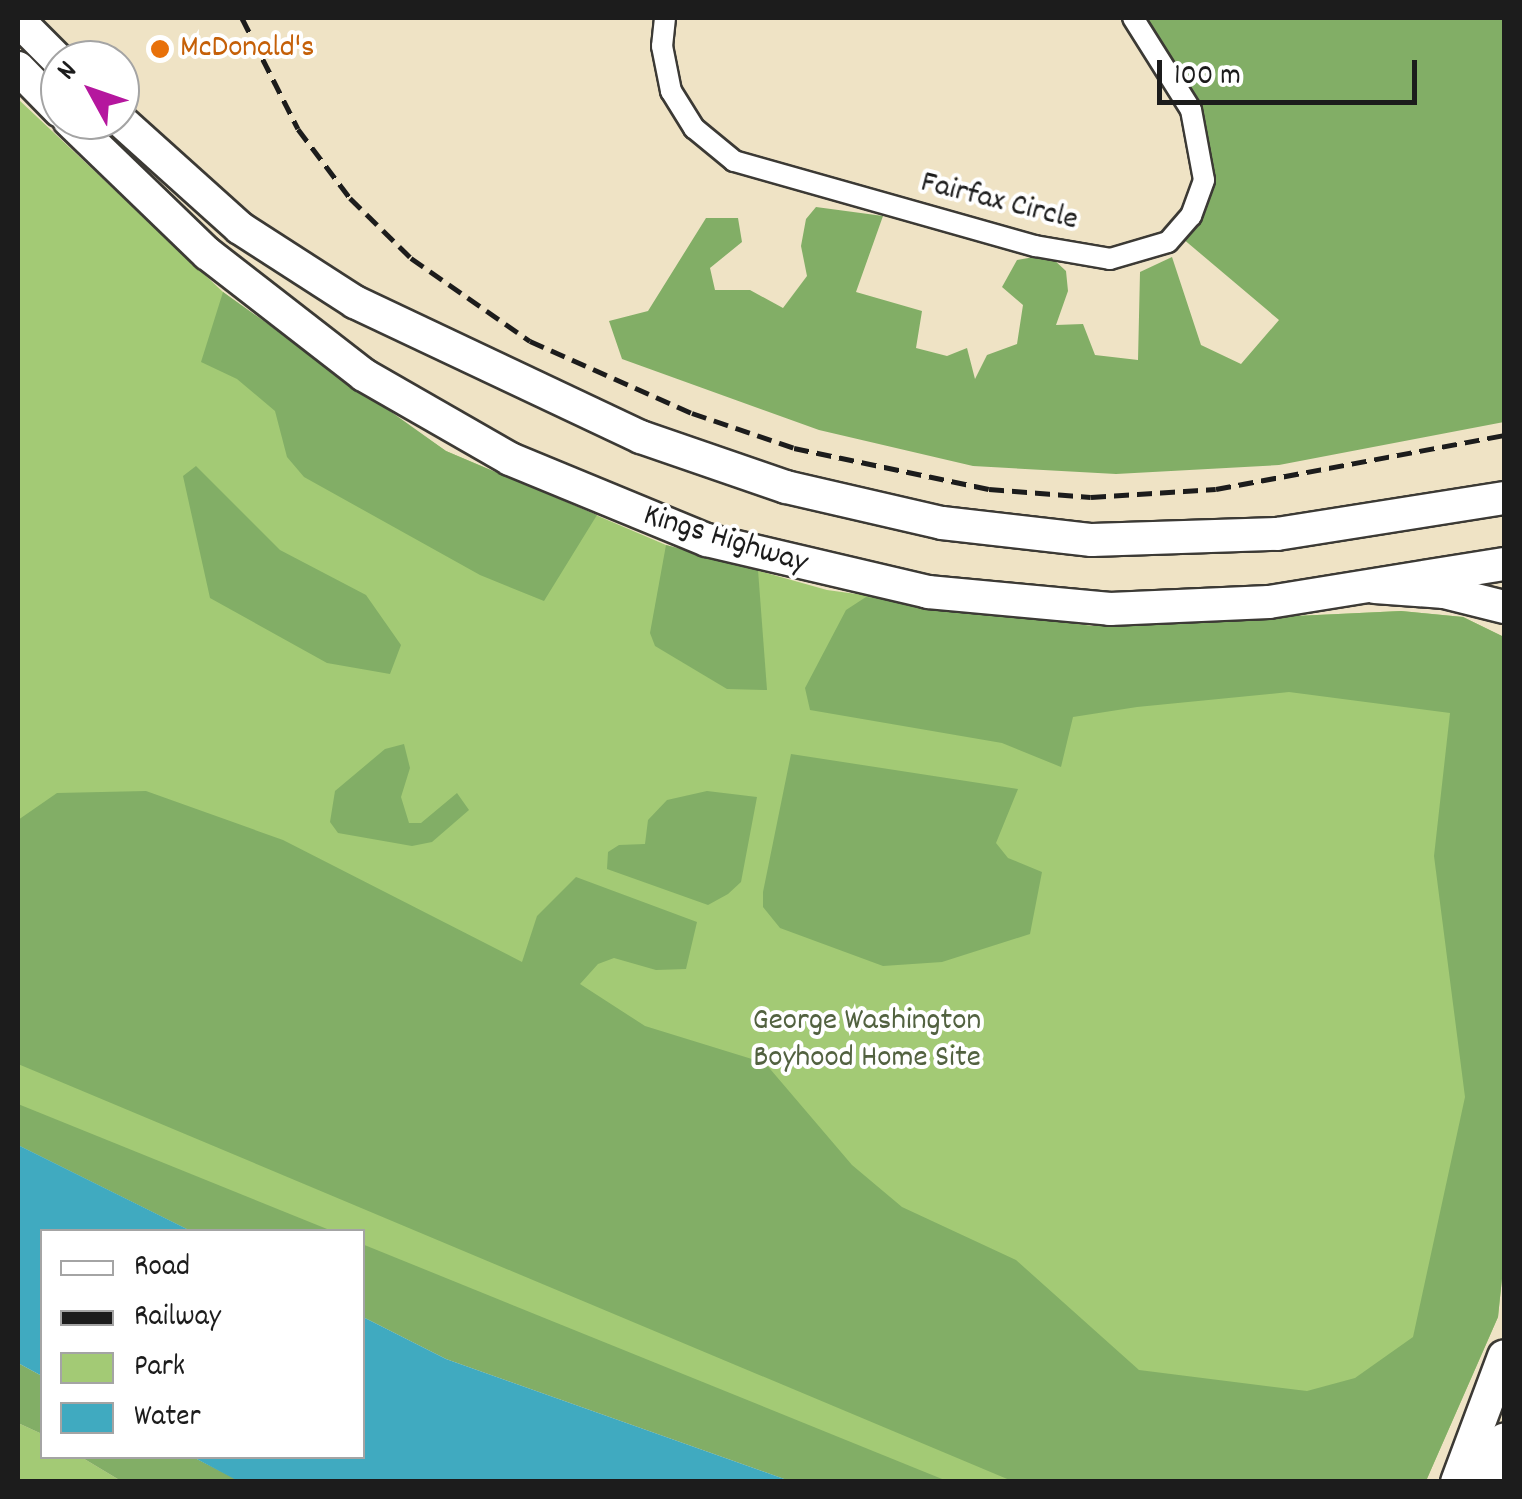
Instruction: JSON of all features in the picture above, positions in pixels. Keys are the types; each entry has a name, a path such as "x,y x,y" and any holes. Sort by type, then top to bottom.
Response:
{"main road":[{"path":"18,20 40,42"},
{"path":"18,68 40,91"},
{"path":"140,138 240,228 355,302 641,437 786,487 942,523 1092,540 1277,534 1504,498"},
{"name":"Kings Highway","path":"90,140 208,254 364,375 528,468 707,540 928,592 1083,608 1192,607 1375,587 1504,564"},
{"path":"1375,587 1444,592 1504,608"},
{"path":"1458,1482 1504,1356"},
{"path":"1458,1482 1504,1391"},
{"path":"1484,1482 1504,1440"}],"street":[{"name":"Fairfax Circle","path":"666,18 662,46 671,91 694,128 734,160 1035,246 1110,260 1168,242 1191,216 1204,180 1191,110 1133,18"}],"green space":[{"path":"1140,18 1504,18 1504,422 1279,465 1116,474 973,466 819,430 622,359 609,321 648,311 706,218 738,218 742,242 710,268 715,290 750,290 783,308 807,276 801,246 806,219 816,207 883,216 856,292 922,311 916,348 947,356 967,348 975,379 987,355 1017,344 1023,305 1002,287 1017,260 1034,257 1052,258 1066,271 1068,291 1056,325 1083,324 1095,355 1138,360 1140,272 1172,257 1201,345 1241,364 1279,320 1182,238 1210,186 1201,111"},
{"name":"George Washington Boyhood Home Site","path":"18,99 40,120 40,140 62,140 223,292 310,358 446,451 666,545 827,590 1092,626 1401,611 1463,617 1504,637 1504,1259 1498,1317 1426,1481 790,1481 365,1318 365,1229 187,1229 18,1145"},
{"path":"223,292 446,451 597,515 544,601 480,575 304,477 287,457 275,411 237,379 201,362"},
{"path":"196,466 280,550 366,595 401,645 390,674 327,663 210,598 183,476"},
{"path":"666,545 758,570 767,690 727,689 655,646 650,633"},
{"path":"866,597 1092,626 1401,611 1463,617 1504,637 1504,1259 1498,1317 1426,1481 1012,1481 18,1064 18,820 57,793 146,791 283,840 522,962 537,916 576,877 697,922 686,969 656,970 614,958 598,964 580,984 645,1026 765,1063 852,1165 902,1207 1016,1260 1139,1370 1307,1391 1355,1378 1413,1337 1465,1097 1434,856 1450,713 1289,692 1137,707 1073,717 1061,767 1002,743 810,710 805,688 846,610"},
{"path":"404,744 410,768 401,797 409,823 421,823 457,793 469,810 432,842 412,846 338,833 330,822 335,791 385,749"},
{"path":"791,754 1018,789 996,843 1008,858 1042,872 1030,934 942,962 883,966 780,928 763,907 763,892"},
{"path":"707,791 757,797 741,882 728,894 708,905 607,869 608,852 619,845 645,844 648,820 667,800"},
{"path":"18,1104 327,1229 187,1229 18,1145"},
{"path":"365,1245 947,1481 790,1481 446,1359 365,1318"},
{"path":"18,1363 40,1375 40,1433 18,1423"},
{"path":"18,1423 40,1433 40,1459 84,1459 121,1481 18,1481"},
{"path":"84,1459 197,1459 240,1481 121,1481"}],"water":[{"path":"18,1145 187,1229 40,1229 40,1375 18,1363"},
{"path":"365,1318 446,1359 790,1481 240,1482 197,1459 365,1459"}],"railway":[{"path":"242,18 298,129 350,198 411,258 530,341 692,413 794,448 989,489 1091,497 1216,489 1504,435"}],"place":[{"name":"McDonald's","path":"160,49"}]}
